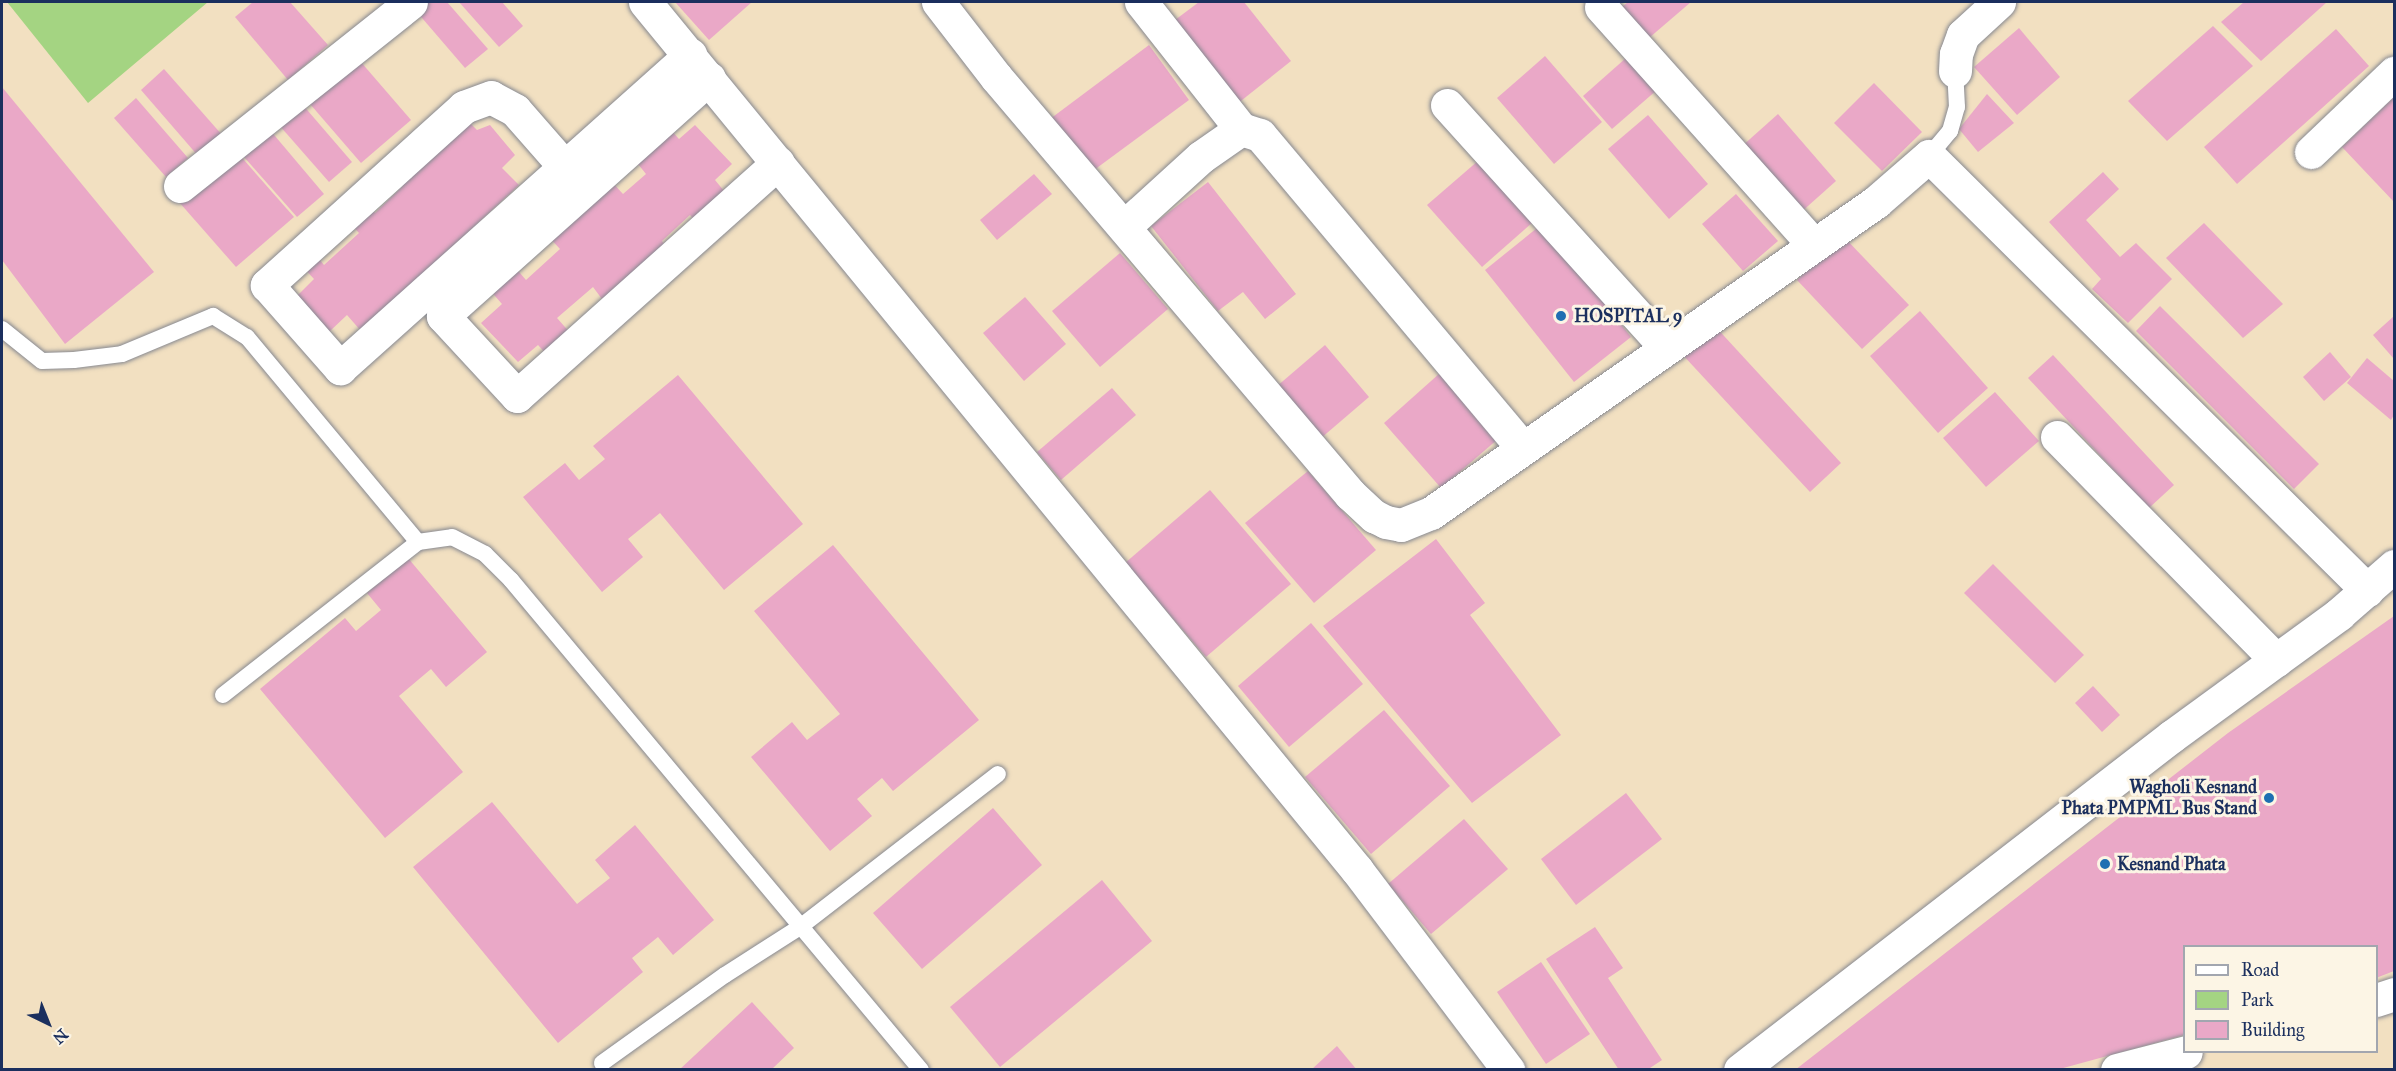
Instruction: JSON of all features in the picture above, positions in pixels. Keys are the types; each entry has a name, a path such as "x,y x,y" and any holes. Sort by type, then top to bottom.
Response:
{"street":[{"path":"180,186 411,2"},
{"path":"645,2 1357,870 1508,1070"},
{"path":"938,2 996,77 1350,494 1374,516 1401,525 1415,521 1876,202 1929,156 2367,590"},
{"path":"1141,2 1241,129 1260,135 1523,448"},
{"path":"1955,71 1956,54 1963,35 1999,2"},
{"path":"1601,7 1814,245"},
{"path":"699,67 443,316 517,396 778,163"},
{"path":"564,166 515,110 491,98 464,108 267,285 340,368 564,166 699,67"},
{"path":"2311,152 2394,73"},
{"path":"1447,105 1666,347"},
{"path":"1124,227 1201,157 1241,129"},
{"path":"2057,437 2276,660"},
{"path":"1740,1070 2367,590 2394,566"},
{"path":"2378,999 2394,994"},
{"path":"2117,1070 2183,1053"}],"lane":[{"path":"1929,156 1950,131 1957,107 1955,71"},
{"path":"2,329 42,361 74,360 122,354 213,316 247,337 418,542"},
{"path":"223,694 418,542 452,537 485,554 511,580 921,1070"},
{"path":"602,1063 725,975 800,927 998,774"}],"green space":[{"path":"7,2 208,2 88,103"}],"building":[{"path":"253,2 290,2 328,45 288,80 235,17"},
{"path":"447,2 488,49 465,68 410,4"},
{"path":"459,2 502,2 523,26 499,47"},
{"path":"675,2 752,2 709,40"},
{"path":"1199,2 1244,2 1291,61 1232,108 1167,26"},
{"path":"1628,2 1691,2 1642,44 1616,12"},
{"path":"2244,2 2327,2 2261,61 2221,22"},
{"path":"2213,26 2253,66 2167,141 2128,101"},
{"path":"2019,28 2060,77 2017,115 1974,67"},
{"path":"2336,29 2369,66 2237,184 2204,147"},
{"path":"1149,45 1189,100 1090,173 1050,119"},
{"path":"1635,50 1665,83 1612,129 1583,96"},
{"path":"354,54 411,120 361,163 304,97"},
{"path":"1545,56 1602,122 1554,164 1497,98"},
{"path":"164,69 223,136 199,157 141,90"},
{"path":"1874,83 1922,132 1882,171 1834,123"},
{"path":"2,87 154,272 65,344 2,260"},
{"path":"1987,94 2014,123 1978,152 1959,129"},
{"path":"296,97 352,162 329,182 272,117"},
{"path":"2394,97 2394,202 2342,147"},
{"path":"136,98 188,158 166,177 114,118"},
{"path":"1778,114 1836,181 1799,214 1741,147"},
{"path":"1648,115 1708,184 1669,219 1608,149"},
{"path":"464,117 477,130 490,125 515,155 502,168 519,185 361,331 347,315 329,332 297,296 314,279 302,266 315,254 324,265 359,233 350,223 368,205 375,213 403,186 397,179"},
{"path":"264,123 324,194 297,217 236,148"},
{"path":"695,125 732,164 715,180 729,197 698,224 690,215 662,241 664,244 602,299 593,287 557,318 572,335 548,356 538,345 518,362 481,323 502,304 488,288 513,265 526,280 560,249 547,235 610,180 623,194 646,174 634,159 669,128 679,139"},
{"path":"237,152 294,217 236,267 179,202"},
{"path":"1479,160 1533,222 1482,267 1427,205"},
{"path":"2103,172 2119,189 2086,220 2120,257 2136,243 2172,279 2128,323 2092,289 2101,279 2049,222"},
{"path":"1034,174 1052,194 997,240 980,220"},
{"path":"1208,182 1296,294 1265,319 1243,292 1218,311 1151,226"},
{"path":"1736,194 1778,241 1743,271 1702,224"},
{"path":"2204,223 2283,304 2243,338 2166,258"},
{"path":"1542,224 1631,337 1574,382 1485,270"},
{"path":"1843,236 1909,305 1862,349 1797,280"},
{"path":"1120,253 1168,309 1100,367 1052,311"},
{"path":"1025,297 1066,344 1024,381 983,333"},
{"path":"2160,306 2319,464 2294,489 2136,331"},
{"path":"1920,311 1988,388 1938,433 1870,356"},
{"path":"2394,316 2394,359 2373,335"},
{"path":"1713,324 1841,463 1810,492 1681,353"},
{"path":"1325,345 1369,397 1320,439 1276,387"},
{"path":"2330,352 2351,377 2324,401 2303,377"},
{"path":"2053,355 2174,485 2149,508 2028,378"},
{"path":"2367,358 2394,381 2394,415 2391,420 2347,383"},
{"path":"1440,373 1498,439 1441,488 1384,423"},
{"path":"678,375 803,524 724,590 660,513 628,539 643,557 602,592 523,497 565,463 579,480 605,459 593,446"},
{"path":"1112,388 1136,415 1061,480 1037,452"},
{"path":"1995,392 2039,441 1986,487 1943,438"},
{"path":"1308,471 1376,550 1314,603 1245,523"},
{"path":"1210,490 1291,584 1206,657 1125,563"},
{"path":"1436,539 1485,603 1470,615 1561,735 1472,803 1323,626"},
{"path":"833,545 979,720 893,791 882,778 857,799 872,816 830,851 751,757 792,722 807,740 840,714 754,611"},
{"path":"408,558 487,652 446,687 431,669 399,696 463,772 385,838 260,689 345,618 356,631 381,610 367,593"},
{"path":"1993,564 2084,655 2055,683 1964,593"},
{"name":"Wagholi Kesnand Phata PMPML Bus Stand","path":"2394,616 2394,971 2378,977 2378,945 2183,945 2183,1035 2056,1070 1795,1070 2228,733"},
{"path":"1311,623 1363,684 1289,747 1238,686"},
{"path":"2093,686 2120,715 2102,732 2075,703"},
{"path":"1384,710 1450,786 1371,854 1305,777"},
{"path":"1626,793 1662,839 1576,905 1541,859"},
{"path":"492,802 577,904 610,878 595,860 635,825 714,920 673,955 658,937 632,958 643,972 558,1043 413,867"},
{"path":"993,808 1042,865 922,969 873,913"},
{"path":"1464,819 1508,869 1431,934 1388,884"},
{"path":"1102,880 1152,941 1000,1067 950,1007"},
{"path":"1595,927 1623,968 1608,978 1662,1060 1647,1070 1619,1070 1546,959"},
{"path":"1541,962 1590,1034 1546,1064 1497,992"},
{"path":"752,1002 794,1048 771,1070 679,1070"},
{"path":"1337,1046 1357,1070 1311,1070"}],"place":[{"name":"HOSPITAL 9","path":"1561,316"},
{"name":"Wagholi Kesnand Phata PMPML Bus Stand","path":"2269,798"},
{"name":"Kesnand Phata","path":"2105,864"}]}
